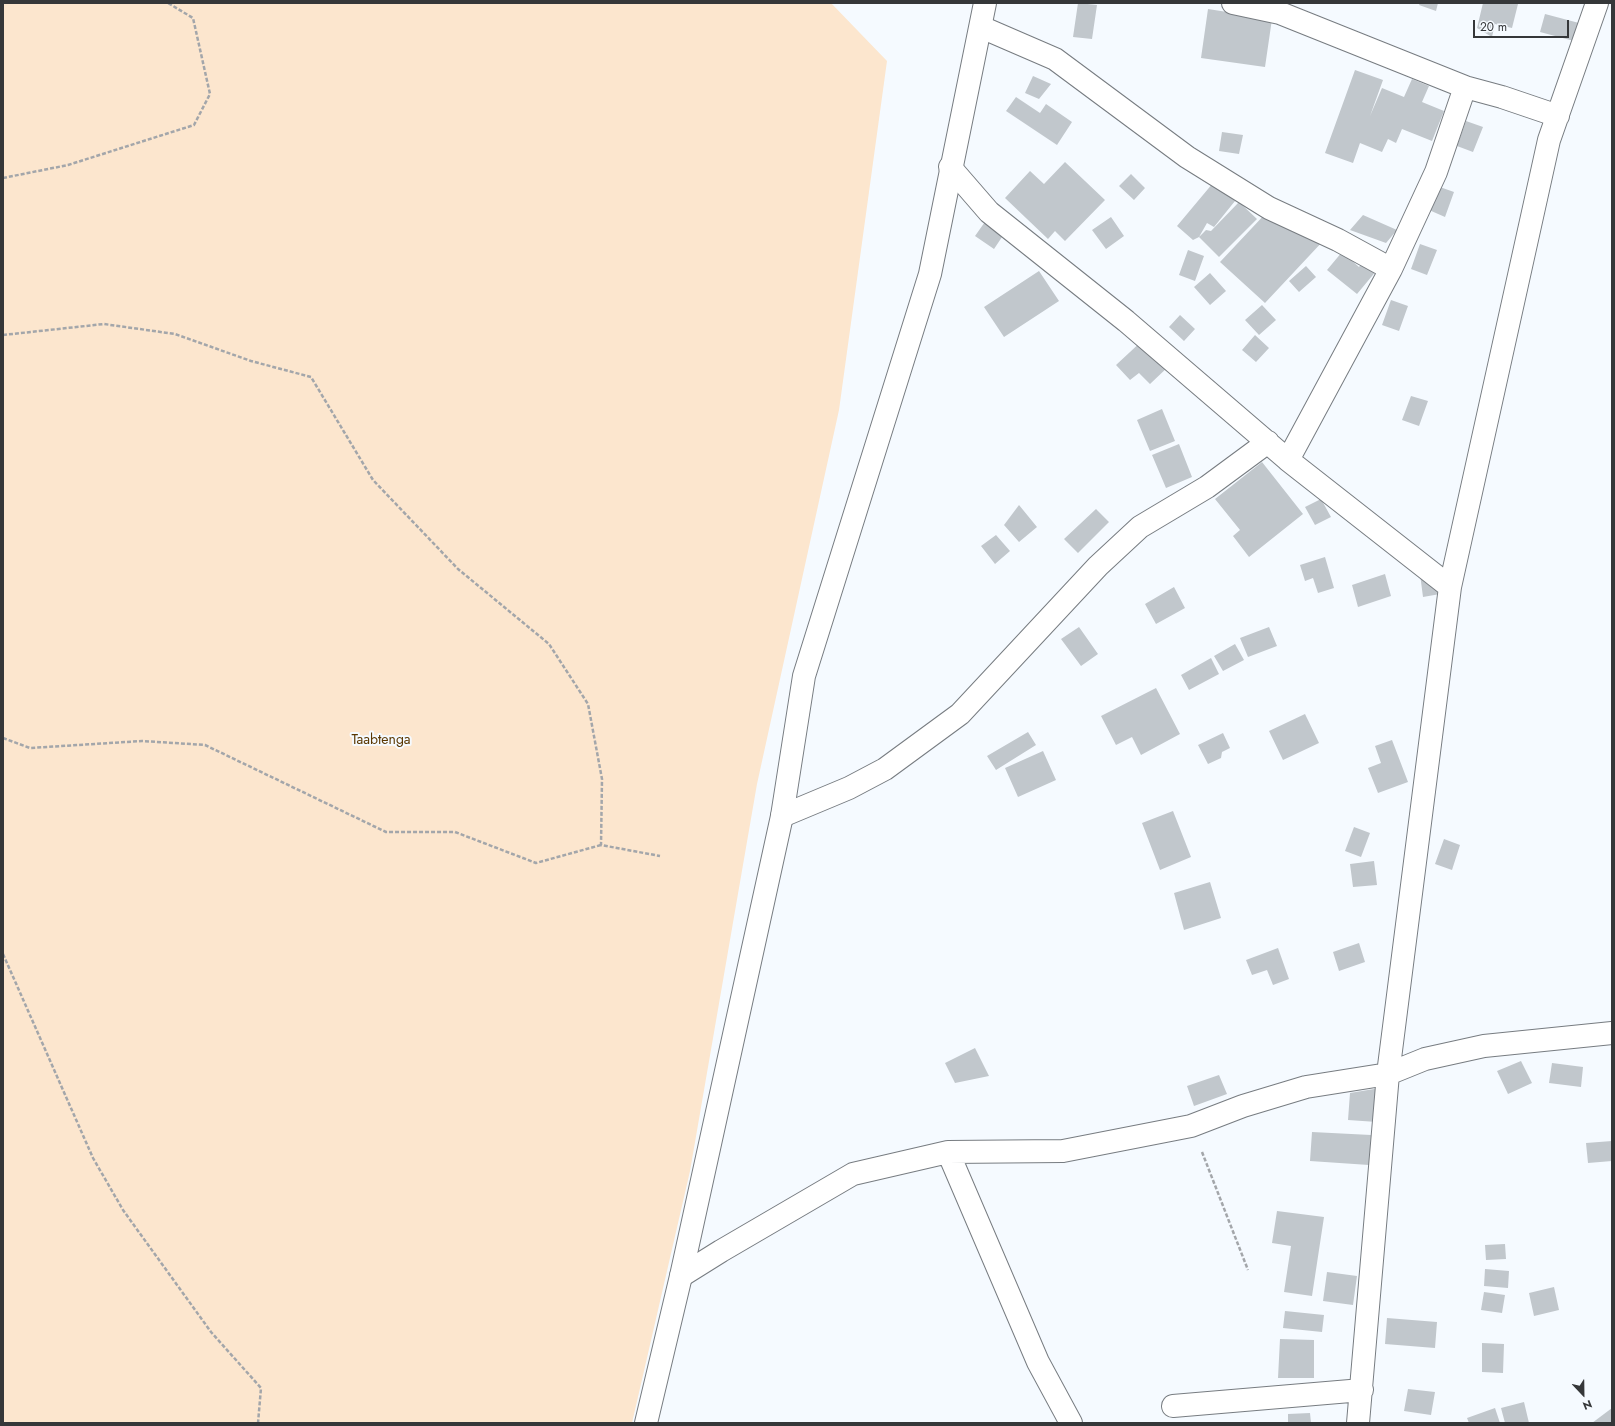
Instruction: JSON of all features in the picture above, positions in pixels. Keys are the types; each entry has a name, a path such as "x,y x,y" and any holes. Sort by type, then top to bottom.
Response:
{"street":[{"path":"646,1423 681,1276 782,816 804,676 930,274 950,167 985,3"},
{"path":"1233,3 1280,13 1464,87 1502,97 1558,116"},
{"path":"1358,1423 1388,1074 1450,587 1549,140 1597,3"},
{"path":"1603,3 1612,7"},
{"path":"981,27 1054,59 1187,157 1269,208 1338,240 1391,269"},
{"path":"1288,460 1391,269 1436,172 1464,87"},
{"path":"950,167 989,212 1126,321 1288,460 1450,587"},
{"path":"782,816 849,788 885,768 960,714 1098,566 1140,527 1207,487 1268,442"},
{"path":"681,1276 853,1174 948,1152 1063,1151 1191,1126 1243,1106 1306,1087 1388,1074 1425,1059 1484,1046 1612,1033"},
{"path":"948,1152 1038,1362 1072,1423"},
{"path":"1173,1406 1362,1390"}],"path":[{"path":"3,178 68,165 194,124 210,94 193,18 168,3"},
{"path":"3,335 104,324 175,334 251,361 311,377 373,480 458,569 549,644 588,704 602,779 601,845"},
{"path":"3,738 30,748 142,740 204,745 386,832 455,832 536,863 601,845 660,856"},
{"path":"3,954 93,1158 123,1210 211,1332 261,1388 258,1423"},
{"path":"1191,1126 1248,1270"}],"green space":[{"name":"Taabtenga","path":"3,3 831,3 887,61 839,410 757,784 690,1171 632,1423 3,1423"}],"building":[{"path":"1078,3 1097,5 1092,39 1073,37"},
{"path":"1420,3 1438,3 1436,11 1419,5"},
{"path":"1483,3 1518,4 1512,28 1495,24 1492,37 1477,28"},
{"path":"1208,9 1272,19 1265,67 1201,58"},
{"path":"1545,14 1579,23 1574,41 1540,32"},
{"path":"1355,70 1383,80 1370,116 1382,88 1404,97 1412,79 1429,86 1422,102 1444,111 1432,141 1402,129 1396,143 1388,139 1382,152 1360,143 1353,163 1325,153"},
{"path":"1033,76 1051,84 1039,99 1025,93"},
{"path":"1016,97 1040,113 1046,104 1072,122 1057,145 1006,111"},
{"path":"1466,121 1483,127 1473,152 1457,146"},
{"path":"1222,132 1243,135 1239,154 1219,151"},
{"path":"1065,162 1105,200 1065,241 1055,231 1048,239 1005,198 1030,171 1044,184"},
{"path":"1131,174 1145,188 1134,200 1119,186"},
{"path":"1213,183 1235,201 1214,227 1207,223 1199,237 1193,240 1177,226"},
{"path":"1437,186 1454,192 1445,217 1429,210"},
{"path":"1239,202 1257,219 1219,257 1199,237 1206,230 1211,231"},
{"path":"1267,212 1324,240 1265,303 1220,262"},
{"path":"1363,215 1397,230 1386,243 1350,230"},
{"path":"1111,217 1124,236 1106,249 1092,230"},
{"path":"987,219 1006,231 994,249 975,236"},
{"path":"1420,244 1437,250 1427,275 1411,269"},
{"path":"1188,250 1204,256 1195,281 1179,275"},
{"path":"1342,252 1359,267 1364,260 1377,270 1357,294 1327,270"},
{"path":"1306,266 1316,277 1299,292 1289,281"},
{"path":"1039,271 1059,301 1004,337 984,307"},
{"path":"1210,273 1226,291 1210,305 1194,287"},
{"path":"1391,300 1408,306 1399,331 1382,325"},
{"path":"1262,305 1276,320 1259,335 1245,320"},
{"path":"1180,315 1195,329 1184,341 1169,327"},
{"path":"1255,335 1269,348 1256,362 1242,350"},
{"path":"1144,339 1169,366 1150,384 1139,373 1130,380 1116,365"},
{"path":"1411,396 1428,401 1419,426 1402,420"},
{"path":"1162,409 1175,441 1150,451 1137,420"},
{"path":"1179,444 1192,477 1166,488 1152,455"},
{"path":"1262,462 1303,514 1249,557 1233,536 1240,530 1215,499"},
{"path":"1321,499 1331,517 1315,525 1305,507"},
{"path":"1019,505 1037,527 1019,542 1004,525"},
{"path":"1096,509 1109,522 1078,553 1064,539"},
{"path":"996,535 1010,551 995,564 981,546"},
{"path":"1325,557 1334,588 1318,593 1313,578 1305,581 1300,565"},
{"path":"1385,574 1391,596 1358,607 1352,585"},
{"path":"1420,574 1438,577 1440,594 1423,597"},
{"path":"1174,587 1185,608 1156,624 1145,604"},
{"path":"1079,627 1098,654 1081,666 1061,639"},
{"path":"1269,627 1277,646 1248,657 1240,638"},
{"path":"1235,644 1244,660 1223,671 1214,656"},
{"path":"1211,658 1219,674 1189,690 1181,675"},
{"path":"1156,688 1180,734 1141,755 1132,737 1116,745 1101,716"},
{"path":"1305,714 1319,743 1283,760 1269,731"},
{"path":"1028,732 1036,745 996,770 987,756"},
{"path":"1223,733 1230,748 1222,752 1221,758 1208,764 1198,745"},
{"path":"1392,740 1408,782 1378,793 1368,768 1381,763 1375,746"},
{"path":"1043,751 1056,780 1018,797 1005,768"},
{"path":"1173,811 1191,857 1160,870 1142,823"},
{"path":"1354,827 1370,833 1361,857 1345,851"},
{"path":"1444,839 1460,845 1452,870 1435,864"},
{"path":"1374,861 1377,885 1353,887 1350,864"},
{"path":"1210,882 1221,918 1184,930 1174,893"},
{"path":"1359,943 1365,962 1339,971 1333,952"},
{"path":"1278,948 1289,979 1273,985 1267,970 1252,975 1246,960"},
{"path":"975,1048 989,1076 955,1083 945,1063"},
{"path":"1521,1061 1532,1083 1508,1094 1497,1071"},
{"path":"1552,1063 1583,1067 1581,1087 1549,1083"},
{"path":"1219,1075 1227,1094 1194,1106 1187,1086"},
{"path":"1380,1088 1377,1122 1348,1120 1350,1093"},
{"path":"1312,1132 1371,1135 1369,1165 1310,1161"},
{"path":"1612,1141 1612,1161 1588,1163 1586,1143"},
{"path":"1277,1211 1324,1217 1312,1296 1284,1292 1291,1246 1272,1243"},
{"path":"1505,1244 1506,1259 1486,1260 1485,1245"},
{"path":"1485,1269 1509,1271 1508,1288 1484,1286"},
{"path":"1327,1272 1357,1276 1353,1305 1323,1301"},
{"path":"1554,1287 1559,1310 1534,1316 1529,1293"},
{"path":"1484,1292 1505,1295 1502,1313 1481,1310"},
{"path":"1285,1311 1324,1315 1322,1332 1283,1328"},
{"path":"1387,1318 1437,1322 1435,1348 1385,1344"},
{"path":"1280,1339 1314,1340 1314,1378 1278,1378"},
{"path":"1482,1343 1504,1344 1503,1373 1482,1372"},
{"path":"1408,1389 1435,1392 1431,1415 1404,1411"},
{"path":"1524,1402 1529,1423 1505,1423 1501,1408"},
{"path":"1495,1408 1500,1423 1469,1423 1467,1418"},
{"path":"1612,1408 1612,1423 1592,1423"},
{"path":"1310,1413 1311,1423 1288,1423 1288,1414"}]}
